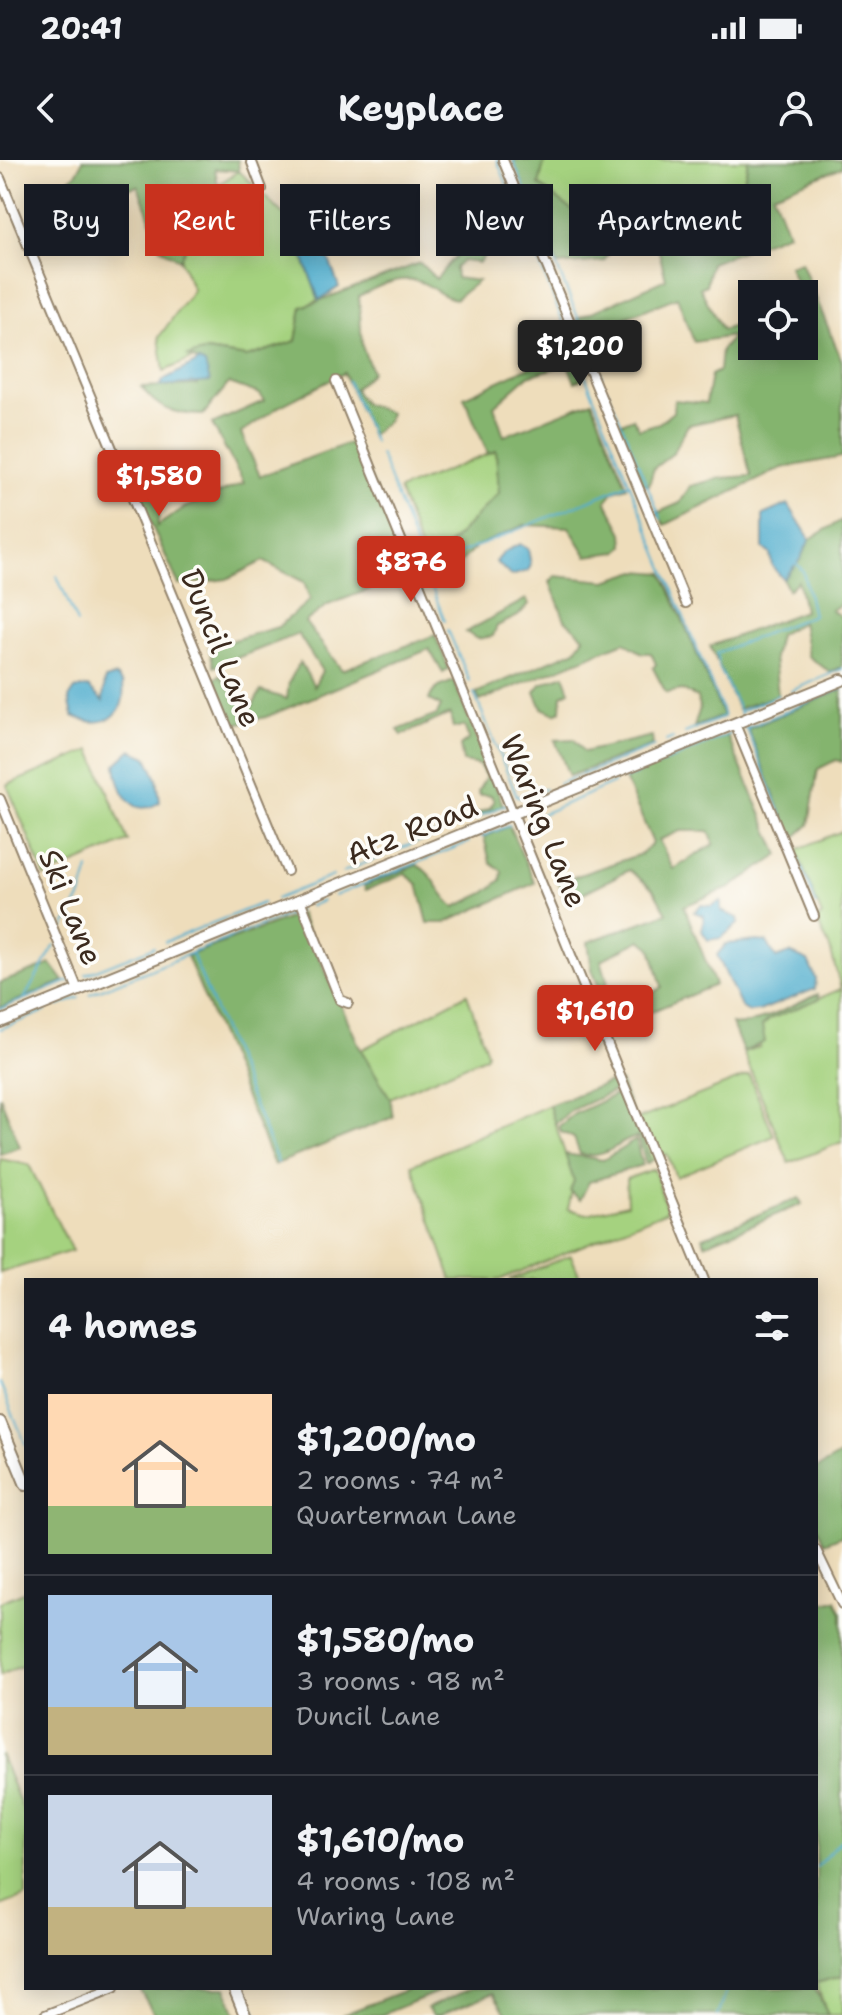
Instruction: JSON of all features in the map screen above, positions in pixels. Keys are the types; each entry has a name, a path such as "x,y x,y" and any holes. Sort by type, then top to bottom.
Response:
{"street":[{"path":"251,160 260,184"},
{"path":"503,160 686,603"},
{"name":"Duncil Lane","path":"0,178 287,871"},
{"name":"Waring Lane","path":"336,381 703,1278"},
{"name":"Atz Road","path":"0,1022 842,680"},
{"path":"735,724 814,916"},
{"name":"Ski Lane","path":"0,799 78,990"},
{"path":"301,902 340,1000 348,1003"},
{"path":"0,1422 24,1480"},
{"path":"818,1554 842,1604"},
{"path":"45,2015 109,1990"},
{"path":"235,1990 245,2015"}],"green space":[{"path":"82,160 238,160 239,171 215,169 218,184 145,184 145,205 138,186 129,188 129,184 60,184 77,173"},
{"path":"512,160 548,160 544,162 539,184 523,184"},
{"path":"748,160 742,184 569,184 569,208 553,196 553,184 539,184 544,162"},
{"path":"748,160 842,160 842,167 773,194 788,233 771,240 771,184 742,184"},
{"path":"239,171 252,184 219,184"},
{"path":"264,196 280,211 280,256 302,256 319,300 302,307 296,341 247,357 207,351 189,356 194,358 164,371 159,337 193,290 180,260 181,256 264,256"},
{"path":"553,196 569,208 569,256 607,256 604,261 558,265 553,254"},
{"path":"456,256 484,256 479,263 462,261 455,268 456,278 478,281 455,299 413,280 389,283 359,296 362,346 372,372 354,389 363,403 390,413 387,422 371,435 344,373 280,406 241,433 260,476 355,441 411,574 328,605 305,622 342,670 435,635 449,669 443,673 429,649 266,717 235,724 214,679 220,675 249,712 261,691 287,699 289,682 300,662 314,686 322,671 298,634 214,667 209,647 278,627 310,600 304,582 263,561 227,579 179,585 140,500 148,477 164,487 157,526 184,508 244,483 212,424 264,401 260,394 229,383 203,415 184,413 161,406 142,387 197,385 205,364 188,356 207,351 247,357 296,341 302,307 420,263 436,279"},
{"path":"660,256 729,256 711,263 706,285 700,288 722,330 738,327 738,360 818,360 818,303 842,361 842,457 782,468 665,525 657,513 680,503 690,486 721,478 751,476 735,415 688,425 672,454 654,468 649,485 641,483 631,452 617,425 633,418 639,429 659,423 673,412 674,400 706,403 711,375 719,371 721,350 734,336 694,342 677,297 584,334 577,319 666,279"},
{"path":"801,262 808,280 794,280 789,266"},
{"path":"561,333 581,379 575,382 568,364 528,376 494,406 504,436 592,401 627,487 614,491 606,501 623,533 624,546 617,552 587,556 569,527 524,525 477,546 447,575 431,564 499,493 496,451 488,454 464,397 547,359"},
{"path":"496,451 499,493 427,567 399,490"},
{"path":"842,520 842,604 831,610 842,617 842,667 830,672 808,656 802,622 779,635 774,657 778,695 738,709 710,646 804,611 798,581 788,590 783,579 799,561 810,539"},
{"path":"637,571 663,573 723,716 694,727 700,708 697,697 682,690 666,693 653,668 656,664 651,653 642,653 624,642 480,701 476,693 576,650 584,637 565,620 550,582 555,576 606,581"},
{"path":"526,599 529,604 518,616 497,626 493,636 477,639 466,632"},
{"path":"564,675 570,691 562,695 561,711 555,714 542,708 535,692 541,684"},
{"path":"454,681 503,805 461,825 460,821 490,808 494,801 491,795 480,795 478,791 486,777 479,765 463,762 460,746 469,739 464,726 453,728 450,714 402,735 398,730 437,715 441,706 429,700 431,695 439,687"},
{"path":"842,689 842,762 836,760 818,769 809,825 792,840 748,729"},
{"path":"727,735 779,855 731,887 684,906 715,985 617,1026 606,1005 611,1002 625,1011 662,987 651,948 641,940 601,960 608,983 599,987 592,970 588,942 667,913 653,889 629,870 565,902 559,882 641,854 653,843 625,779","holes":["680,831 709,831 714,844 673,869 659,840"]},
{"path":"652,736 653,745 569,776 555,740 574,739 584,752"},
{"path":"91,750 128,841 45,877 7,785"},
{"path":"509,826 535,883 445,923 428,923 418,884 405,874 366,890 364,886 417,865 455,907 485,893 501,880 502,871 490,862 484,837"},
{"path":"842,831 842,1142 789,1163 743,1052 760,1047 762,1026 770,1019 841,989 830,948 816,919 822,916 796,850"},
{"path":"300,914 361,1050 390,1098 393,1117 274,1165 187,956"},
{"path":"51,964 64,981 0,1008 0,983"},
{"path":"467,994 487,1053 485,1057 390,1098 361,1050"},
{"path":"818,994 819,999 770,1019 762,1026 765,1042 743,1052 732,1024 762,1019"},
{"path":"749,1075 774,1136 676,1177 667,1154 651,1161 636,1120"},
{"path":"620,1081 651,1161 646,1164 638,1137 605,1153 580,1154 574,1138 561,1132 559,1126 574,1114 619,1093 616,1083"},
{"path":"610,1082 616,1090 572,1110 555,1124 549,1105"},
{"path":"0,1096 20,1147 0,1154"},
{"path":"549,1105 574,1181 568,1209 587,1214 627,1204 626,1179 654,1169 667,1211 504,1278 451,1278 412,1165"},
{"path":"636,1140 642,1165 589,1182 580,1200 570,1191 574,1181 565,1154 603,1160"},
{"path":"0,1159 29,1165 72,1251 0,1273"},
{"path":"799,1198 802,1204 705,1244 703,1237"},
{"path":"571,1255 580,1278 514,1278"},
{"path":"842,1454 842,1536 824,1543 818,1529 818,1468"},
{"path":"24,1592 24,1665 0,1675 0,1602"},
{"path":"836,1600 842,1613 842,1976 818,1982 818,1604"},
{"path":"0,1754 24,1812 24,1897 0,1906"},
{"path":"842,1976 842,2015 828,2015 818,1982"},
{"path":"140,1990 227,1990 236,2015 155,2015"},
{"path":"406,1990 442,1990 381,2015 342,2015"},
{"path":"468,1990 816,1990 828,2015 507,2015 493,1993 439,2015 433,2015 427,2008"}],"water":[{"path":"303,256 328,256 339,287 319,300"},
{"path":"199,361 205,364 210,382 159,386 165,379"},
{"path":"788,504 810,539 799,561 783,579 772,566 770,554 763,548 763,515"},
{"path":"520,544 528,549 531,565 528,571 511,576 496,562 504,552"},
{"path":"116,676 123,684 121,706 117,713 103,721 73,716 69,698 75,689 88,687 103,701 105,679"},
{"path":"131,750 147,757 157,779 160,802 150,807 134,805 120,783 116,764"},
{"path":"721,901 721,911 738,918 739,923 721,938 708,940 702,931 704,916 694,912 701,905 711,906"},
{"path":"767,942 776,958 790,953 808,961 816,979 815,989 759,1011 749,1012 741,1007 717,955 726,944"}],"waterway":[{"path":"497,160 722,710 724,717 685,733"},
{"path":"513,160 602,376"},
{"path":"348,381 374,442"},
{"path":"607,389 661,519"},
{"path":"380,454 445,621"},
{"path":"427,567 629,484"},
{"path":"741,714 718,665 717,653 813,615 803,571 796,563"},
{"path":"57,576 77,623"},
{"path":"448,630 470,682"},
{"path":"791,691 842,669"},
{"path":"744,729 842,688"},
{"path":"474,693 517,796 522,798 545,789"},
{"path":"741,711 778,695"},
{"path":"746,727 792,841"},
{"path":"653,767 732,733"},
{"path":"666,741 673,738"},
{"path":"558,784 655,746"},
{"path":"625,779 640,772"},
{"path":"528,820 614,783"},
{"path":"464,823 461,825 507,804"},
{"path":"481,837 510,825"},
{"path":"448,830 456,827"},
{"path":"343,872 439,833"},
{"path":"334,896 469,842"},
{"path":"796,853 816,904"},
{"path":"64,928 81,896 89,869"},
{"path":"276,899 333,876"},
{"path":"310,906 322,901"},
{"path":"165,942 263,903"},
{"path":"90,994 299,910"},
{"path":"24,999 55,945"},
{"path":"86,974 154,947"},
{"path":"195,950 192,954 278,1163"},
{"path":"0,1009 69,981"},
{"path":"58,1006 79,998"},
{"path":"0,1029 46,1011"},
{"path":"0,1383 24,1440"},
{"path":"818,1865 842,1839"},
{"path":"247,1990 257,2015"},
{"path":"718,2015 727,1990"}]}
